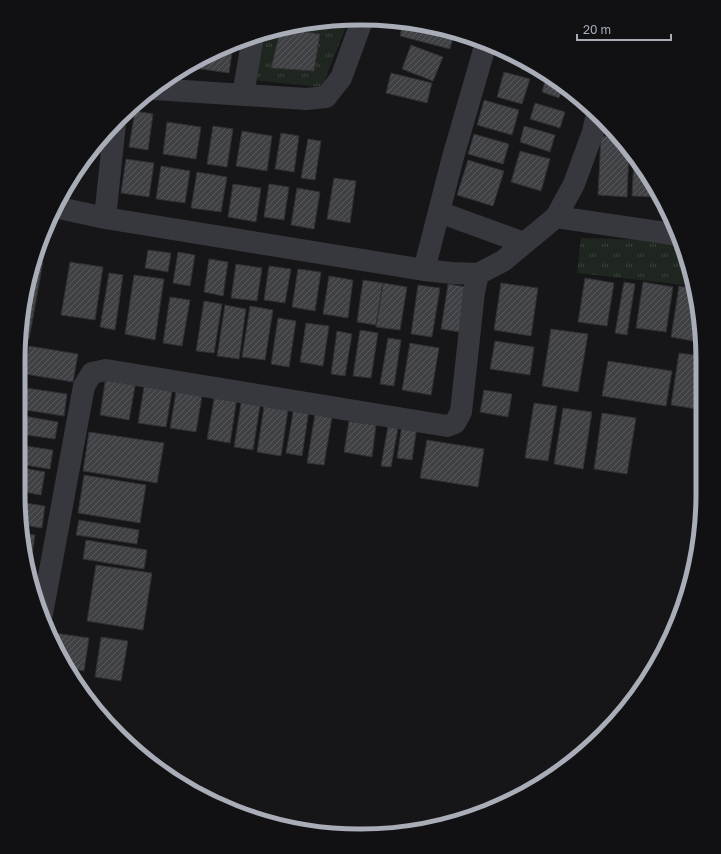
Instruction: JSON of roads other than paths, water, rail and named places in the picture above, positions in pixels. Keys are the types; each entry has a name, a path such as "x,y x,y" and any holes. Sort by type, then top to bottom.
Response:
{"street":[{"path":"163,89 306,99 326,97 341,78 360,25"},
{"path":"243,94 252,43"},
{"path":"424,270 453,157 484,49"},
{"path":"62,209 105,218 424,270 478,274 503,261 556,217 574,184 595,120"},
{"path":"105,218 114,133"},
{"path":"439,212 524,243"},
{"path":"556,217 671,234"},
{"path":"44,603 84,386 92,373 106,370 447,426 455,423 461,412 474,292 478,274"}]}
